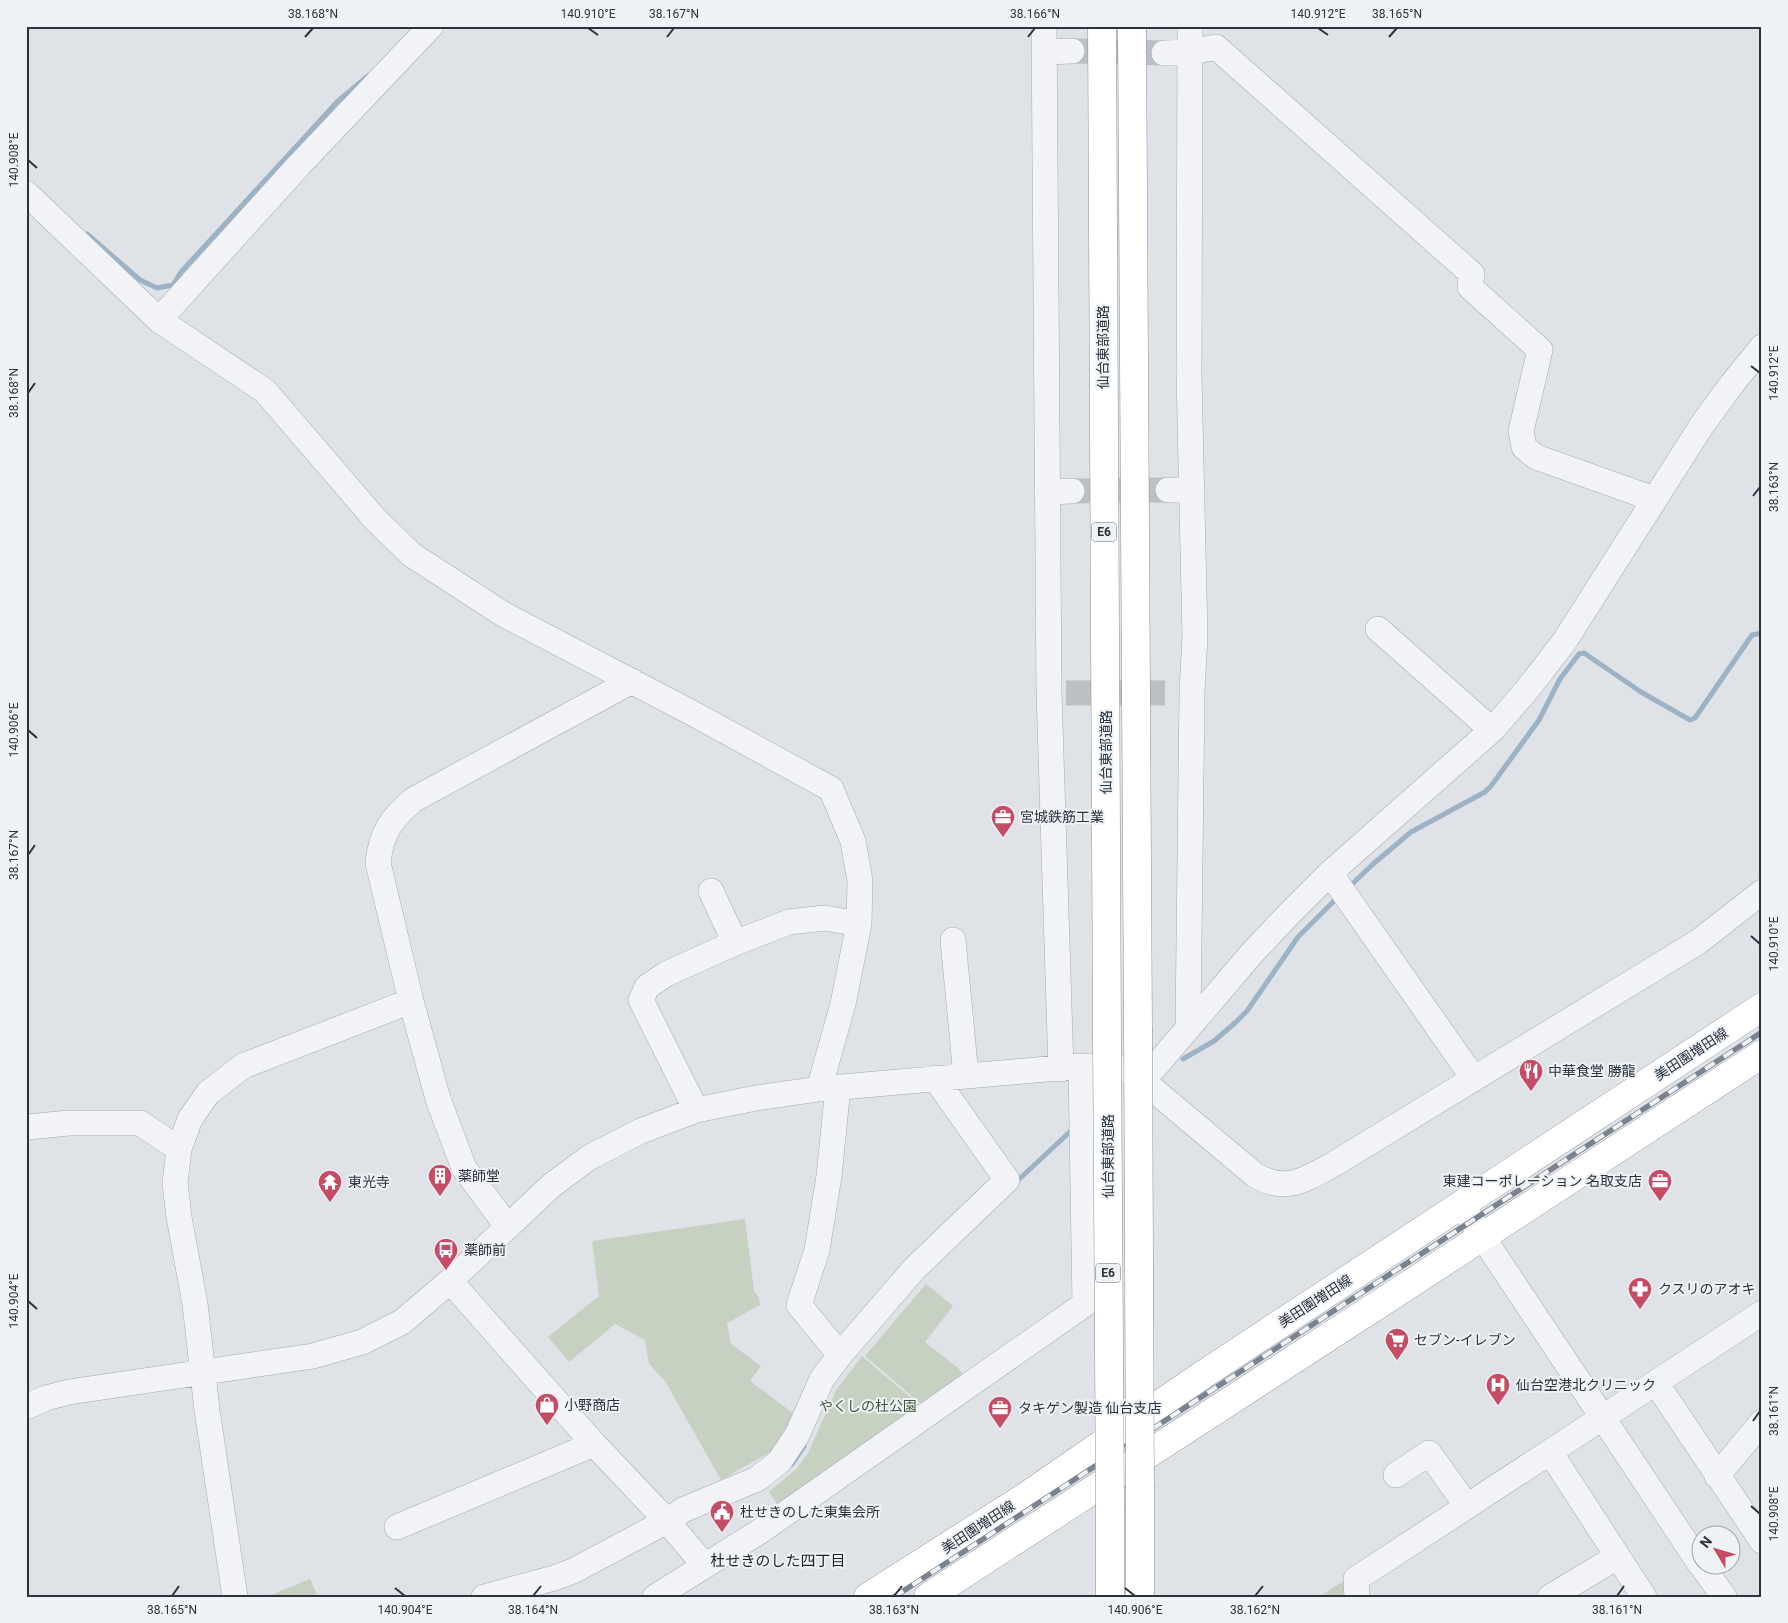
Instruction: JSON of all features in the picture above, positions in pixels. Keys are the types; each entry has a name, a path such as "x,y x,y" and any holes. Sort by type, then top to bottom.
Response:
{"main road":[{"name":"仙台東部道路","path":"1102,26 1110,1597"},
{"name":"E6","path":"1132,26 1140,1597"},
{"name":"美田園増田線","path":"868,1597 1022,1499 1201,1376 1762,1007"},
{"path":"928,1597 1762,1054"}],"street":[{"path":"159,320 300,164 431,26"},
{"path":"655,1597 759,1532 1085,1304 1071,1068 1058,692 1047,492 1044,26"},
{"path":"1188,1026 1184,692 1195,636 1180,490 1190,375 1190,26"},
{"path":"1164,53 1191,52 1216,47 1472,274 1470,287 1540,350 1522,431 1524,447 1536,457 1654,498"},
{"path":"1044,52 1072,51"},
{"path":"26,193 159,320 265,391 375,519 412,555 503,614 632,681 831,789 853,841 860,882 859,924 829,1088 829,1176 817,1250 799,1305 840,1355"},
{"path":"1143,1081 1253,952 1339,886 1492,730 1526,691 1564,642 1654,498 1702,426 1762,347"},
{"path":"1047,492 1072,492"},
{"path":"1378,629 1492,730"},
{"path":"507,1226 464,1168 438,1099 411,1001 378,863 382,839 393,819 413,800 632,681"},
{"path":"1339,886 1474,1079"},
{"path":"711,891 735,943"},
{"path":"26,1407 46,1398 69,1392 313,1356 362,1342 402,1322 450,1281 552,1185 590,1157 641,1131 696,1110 756,1098 829,1088 935,1078 1113,1066 1128,1071 1143,1081 1255,1175 1263,1180 1282,1185 1292,1184 1334,1164 1698,942 1762,892"},
{"path":"696,1110 641,1000 647,987 666,974 735,943 789,922 826,918 859,924"},
{"path":"953,940 966,1076"},
{"path":"235,1597 207,1410 195,1304 179,1217 175,1183 179,1149 190,1119 208,1093 243,1066 411,1001"},
{"path":"484,1597 573,1571 667,1521 683,1510 757,1479 779,1462 797,1435 822,1379 840,1355 914,1268 1007,1180 935,1078"},
{"path":"26,1126 69,1123 140,1123 179,1149"},
{"path":"1462,1206 1690,1549"},
{"path":"450,1281 594,1444 667,1521 705,1566"},
{"path":"1357,1588 1467,1506 1762,1313"},
{"path":"1656,1383 1762,1541"},
{"path":"1718,1476 1762,1422"},
{"path":"397,1527 594,1444"},
{"path":"1550,1452 1644,1597"},
{"path":"1396,1475 1429,1453 1467,1506"},
{"path":"1550,1597 1617,1557"},
{"path":"1709,1576 1724,1597"}],"green space":[{"path":"745,1219 754,1291 759,1297 760,1305 727,1323 731,1344 761,1366 750,1381 797,1416 772,1451 721,1480 665,1381 649,1364 645,1340 615,1324 569,1362 548,1337 599,1296 592,1241"},
{"path":"926,1284 953,1306 925,1342 958,1368 967,1381 927,1409 865,1356"},
{"name":"やくしの杜公園","path":"862,1356 924,1409 781,1509 769,1492 797,1468 808,1453 836,1390"},
{"path":"1348,1578 1349,1597 1319,1597"},
{"path":"310,1579 318,1597 266,1597"}],"waterway":[{"path":"87,234 140,280 157,288 173,285 181,272 338,101 368,76"},
{"path":"1348,888 1411,832 1485,792 1491,786 1539,720 1560,679 1579,654 1584,653 1641,692 1690,720 1695,718 1752,635 1762,633"},
{"path":"1183,1059 1214,1041 1247,1011 1298,937 1338,897"},
{"path":"1015,1183 1074,1128"},
{"path":"792,1464 804,1446"}],"tunnel":[{"path":"1072,51 1164,53"},
{"path":"1072,491 1168,490"},
{"path":"1066,693 1176,693"}],"railway":[{"path":"894,1597 1762,1032"}],"place":[{"name":"宮城鉄筋工業","path":"1003,838"},
{"name":"中華食堂 勝龍","path":"1531,1092"},
{"name":"薬師堂","path":"440,1197"},
{"name":"東建コーポレーション 名取支店","path":"1660,1202"},
{"name":"東光寺","path":"330,1203"},
{"name":"薬師前","path":"446,1271"},
{"name":"クスリのアオキ","path":"1640,1310"},
{"name":"セブン-イレブン","path":"1397,1361"},
{"name":"仙台空港北クリニック","path":"1498,1406"},
{"name":"小野商店","path":"547,1426"},
{"name":"タキゲン製造 仙台支店","path":"1000,1429"},
{"name":"杜せきのした東集会所","path":"722,1533"}],"district":[{"name":"杜せきのした四丁目","path":"778,1561"}]}
